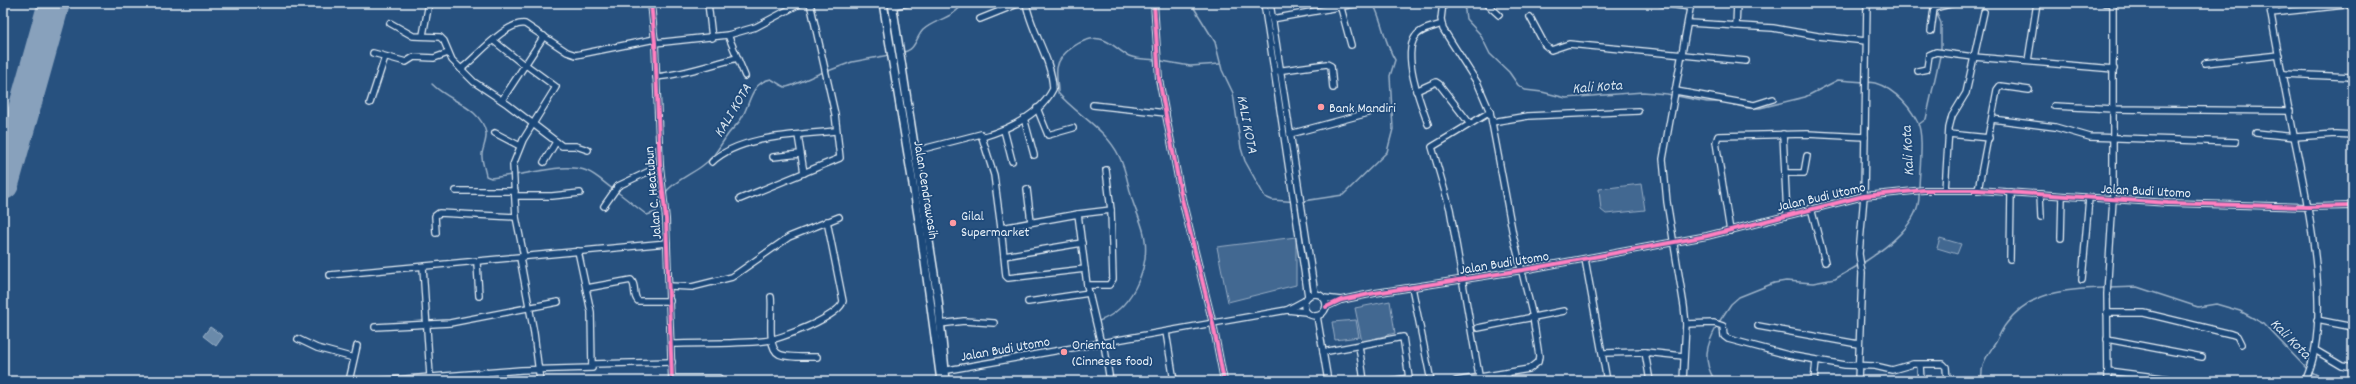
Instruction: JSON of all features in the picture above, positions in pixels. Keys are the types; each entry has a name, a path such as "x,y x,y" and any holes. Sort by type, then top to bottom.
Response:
{"main road":[{"name":"Jalan Cendrawasih","path":"883,3 898,100 940,324 941,381"},
{"name":"Jalan Cendrawasih","path":"893,5 915,151 942,371 946,381"},
{"path":"886,22 896,19"},
{"path":"898,100 906,99"}],"street":[{"path":"423,35 430,3"},
{"name":"Jalan C. Heatubun","path":"651,3 655,41 660,166 665,206 672,344 672,380"},
{"path":"708,3 712,38"},
{"path":"460,69 504,31 520,23 525,24 568,53 576,55 655,41 701,37 712,38 728,35 756,27 801,3"},
{"path":"740,199 840,158 835,114 810,3"},
{"path":"893,5 908,3"},
{"path":"980,19 1020,3"},
{"path":"915,151 978,134 982,136 1004,130 1037,108 1051,93 1053,86 1045,57 1029,20 1026,3"},
{"path":"1154,3 1159,79 1182,199 1213,324 1224,381"},
{"path":"1264,3 1290,134 1315,294"},
{"path":"1270,3 1277,71 1306,298 1306,312 1310,315 1317,316 1324,312 1326,307 1324,298 1315,294 1306,298"},
{"path":"1272,18 1328,6 1341,8 1360,3"},
{"path":"1443,3 1442,24 1478,84 1490,112 1512,227 1533,317 1538,351 1538,362 1529,369 1480,379 1456,381"},
{"path":"1486,3 1499,15"},
{"path":"1661,3 1691,5 1689,23 1663,160 1666,196 1686,324 1683,356 1683,381"},
{"path":"1736,26 1737,3"},
{"path":"1858,381 1858,344 1862,269 1859,260 1864,196 1867,3"},
{"path":"1931,31 1934,8 1954,3"},
{"path":"2028,61 2037,3"},
{"path":"2105,3 2113,3 2114,69 2113,199 2107,294 2108,381"},
{"path":"2269,3 2308,207 2317,282 2315,350 2306,379"},
{"path":"2271,13 2345,5"},
{"path":"1341,8 1351,45"},
{"path":"1945,190 1949,134 1952,116 1966,94 1984,12"},
{"path":"1530,17 1545,45 1551,50 1570,44 1746,61"},
{"path":"1689,23 1773,28 1818,36 1866,41"},
{"path":"390,24 413,36 423,35 440,37 444,41 448,53 460,69 479,86 502,100 565,148 576,146 588,150"},
{"path":"1428,124 1416,91 1412,69 1413,39 1423,30 1442,24"},
{"path":"728,35 745,76"},
{"path":"502,100 544,36"},
{"path":"494,40 556,87 532,123 520,146 513,165 516,217 540,381"},
{"path":"1918,71 1927,68 1929,55 1932,52 2114,69"},
{"path":"373,53 409,62 414,57 434,58 448,53"},
{"path":"2205,63 2279,55"},
{"path":"2353,56 2353,64"},
{"path":"370,103 385,57"},
{"path":"656,77 691,72 706,68 710,64 737,58"},
{"path":"1277,71 1327,64 1331,66 1333,72 1333,88"},
{"path":"2283,74 2353,77"},
{"path":"1416,91 1436,82 1470,124"},
{"path":"1978,190 1997,90 2000,86 2029,90"},
{"path":"1675,92 1751,105 1761,104 1772,99"},
{"path":"1093,105 1166,113"},
{"path":"2054,106 2114,109 2290,111"},
{"path":"1037,108 1048,135 1073,128"},
{"path":"1492,122 1528,116 1638,110"},
{"path":"1480,379 1450,209 1432,147 1490,112"},
{"path":"1290,134 1368,113"},
{"path":"1024,118 1034,155"},
{"path":"1992,119 2034,124 2090,138 2236,142"},
{"path":"1004,130 1012,161"},
{"path":"712,162 722,153 762,140 836,131"},
{"path":"495,133 520,146"},
{"path":"2256,133 2295,137 2335,134 2353,135"},
{"path":"1730,231 1716,142 1718,136 1783,134 1865,137"},
{"path":"1783,134 1787,215"},
{"path":"1949,134 1989,138"},
{"path":"798,135 804,173"},
{"path":"982,136 994,175 1006,276 1011,279 1085,269"},
{"path":"544,162 556,142"},
{"path":"773,157 800,154"},
{"path":"1785,173 1804,173 1807,156"},
{"path":"604,206 612,192 618,186 660,166"},
{"path":"1087,285 1109,285 1113,282 1111,210 1106,170"},
{"path":"1027,189 1031,222"},
{"name":"Jalan Budi Utomo","path":"1326,307 1342,300 1585,259 1730,231 1811,208 1864,196 1924,190 1978,190 2168,203 2308,207 2353,206"},
{"path":"456,191 552,196 580,193"},
{"path":"2010,259 2012,192"},
{"path":"2040,194 2041,217"},
{"path":"2061,238 2062,196"},
{"path":"2082,280 2089,198"},
{"path":"1811,208 1825,262"},
{"path":"1001,228 1078,214 1111,210"},
{"path":"436,233 435,216 439,213 516,217"},
{"path":"1078,214 1087,285 1110,381"},
{"path":"669,286 692,287 732,276 789,237 827,220 839,217"},
{"path":"672,344 770,340 818,321 842,306 844,301 827,220"},
{"path":"330,275 477,263 578,251 667,243"},
{"path":"1004,256 1082,243"},
{"path":"380,381 486,372 592,368 591,312 578,251"},
{"path":"1585,259 1607,381"},
{"path":"477,263 480,296"},
{"path":"422,267 430,376"},
{"path":"587,288 630,280 634,285 635,298 638,301 670,301"},
{"path":"1412,287 1430,381"},
{"path":"1028,302 1089,293"},
{"path":"771,298 770,340 779,354 817,357"},
{"name":"Jalan Budi Utomo","path":"1287,310 1306,298"},
{"name":"Jalan Budi Utomo","path":"1324,298 1342,300"},
{"path":"375,327 463,321 558,302"},
{"name":"Jalan Budi Utomo","path":"942,371 1102,344 1287,310 1306,312"},
{"path":"1478,328 1564,311"},
{"path":"2107,313 2144,313 2231,334 2237,336 2241,344"},
{"path":"1317,316 1328,381"},
{"path":"2317,320 2353,327"},
{"path":"940,324 964,321 994,323"},
{"path":"1686,324 1714,323 1724,328 1724,336 1728,339 1816,361 1882,367 1892,370 1907,365 1945,365 1947,381"},
{"path":"1758,326 1858,344"},
{"path":"1166,332 1174,381"},
{"path":"1323,352 1403,337 1409,378 1390,381"},
{"path":"2107,339 2202,357"},
{"path":"298,340 317,348 354,358"},
{"path":"349,381 357,346"},
{"path":"1359,346 1364,381"},
{"path":"2315,350 2342,366 2353,368"},
{"path":"1603,353 1645,352 1683,356"},
{"path":"1645,352 1650,381"},
{"path":"1814,381 1816,361"},
{"path":"592,364 672,362"},
{"path":"1920,365 1921,381"},
{"path":"2108,371 2186,381"},
{"path":"486,372 486,381"},
{"path":"1507,373 1509,381"},
{"path":"672,380 719,378 722,381"}],"shaded area":[{"path":"1641,184 1645,210 1606,214 1601,210 1599,189"},
{"path":"1296,237 1296,285 1228,302 1217,247"},
{"path":"1940,238 1961,244 1957,254 1937,248"},
{"path":"1390,301 1395,333 1362,342 1355,308"},
{"path":"1356,320 1359,337 1335,340 1332,322"},
{"path":"210,327 223,336 216,346 203,336"}],"waterway":[{"name":"KALI KOTA","path":"903,52 911,49 923,30 955,12 962,3"},
{"name":"KALI KOTA","path":"1191,3 1215,42 1222,70 1233,93 1241,148 1245,161 1265,197 1272,200 1299,202"},
{"name":"KALI KOTA","path":"1303,201 1343,195 1387,152 1393,129 1390,76 1395,60 1388,46 1373,3"},
{"name":"Kali Kota","path":"1464,3 1466,19 1480,34 1490,54 1509,72 1518,85 1525,90 1542,92 1566,98 1643,92 1667,94 1707,102 1721,102"},
{"path":"1705,3 1718,5 1725,3"},
{"path":"1936,12 1941,23 1941,49"},
{"path":"1099,321 1110,316 1120,308 1135,288 1144,264 1145,240 1142,225 1132,199 1127,177 1119,156 1107,138 1058,93 1057,68 1062,56 1074,46 1087,40 1094,39 1104,40 1132,57 1154,60"},
{"name":"KALI KOTA","path":"828,71 852,62 889,55"},
{"path":"1918,125 1926,119 1940,56"},
{"path":"1162,61 1190,66 1220,64"},
{"name":"KALI KOTA","path":"665,193 677,182 707,162 714,155 729,133 741,119 755,89 764,81 771,79 785,87 788,87 824,72"},
{"name":"Kali Kota","path":"1724,102 1747,108 1760,108 1805,97 1838,80 1864,82"},
{"name":"Kali Kota","path":"1868,82 1883,86 1897,95 1908,107 1917,121 1921,135 1919,189"},
{"name":"KALI KOTA","path":"432,84 471,111 483,124 486,136 482,156 486,176 491,178 512,175"},
{"name":"KALI KOTA","path":"515,175 561,168 579,169 594,175 613,189"},
{"name":"KALI KOTA","path":"616,191 647,215 656,212 662,198"},
{"name":"Kali Kota","path":"1863,263 1882,250 1900,234 1914,214 1918,204 1919,193"},
{"name":"Kali Kota","path":"1719,322 1731,304 1739,297 1774,283 1786,281 1813,283 1835,279 1859,265"},
{"name":"Kali Kota","path":"2109,288 2137,287 2198,307 2216,304 2240,311 2264,324 2307,369"},
{"name":"Kali Kota","path":"1982,381 1982,370 1985,360 2002,330 2015,313 2038,298 2050,294 2077,289 2105,288"},
{"name":"Kali Kota","path":"1715,381 1708,366 1707,353 1710,340 1717,326"},
{"name":"Kali Kota","path":"2310,371 2328,381"}],"runway":[{"path":"3,184 54,3"}],"cycle path":[{"path":"651,3 655,43 660,166 666,219 672,381"},
{"path":"1154,3 1159,79 1182,199 1213,324 1224,381"},
{"path":"1326,307 1341,300 1375,293 1523,270 1707,236 1864,196 1924,190 1978,190 2168,203 2308,207 2353,206"}],"place":[{"name":"Bank Mandiri","path":"1321,107"},
{"name":"Gilal Supermarket","path":"953,223"},
{"name":"Oriental (Cinneses food)","path":"1064,352"}]}
